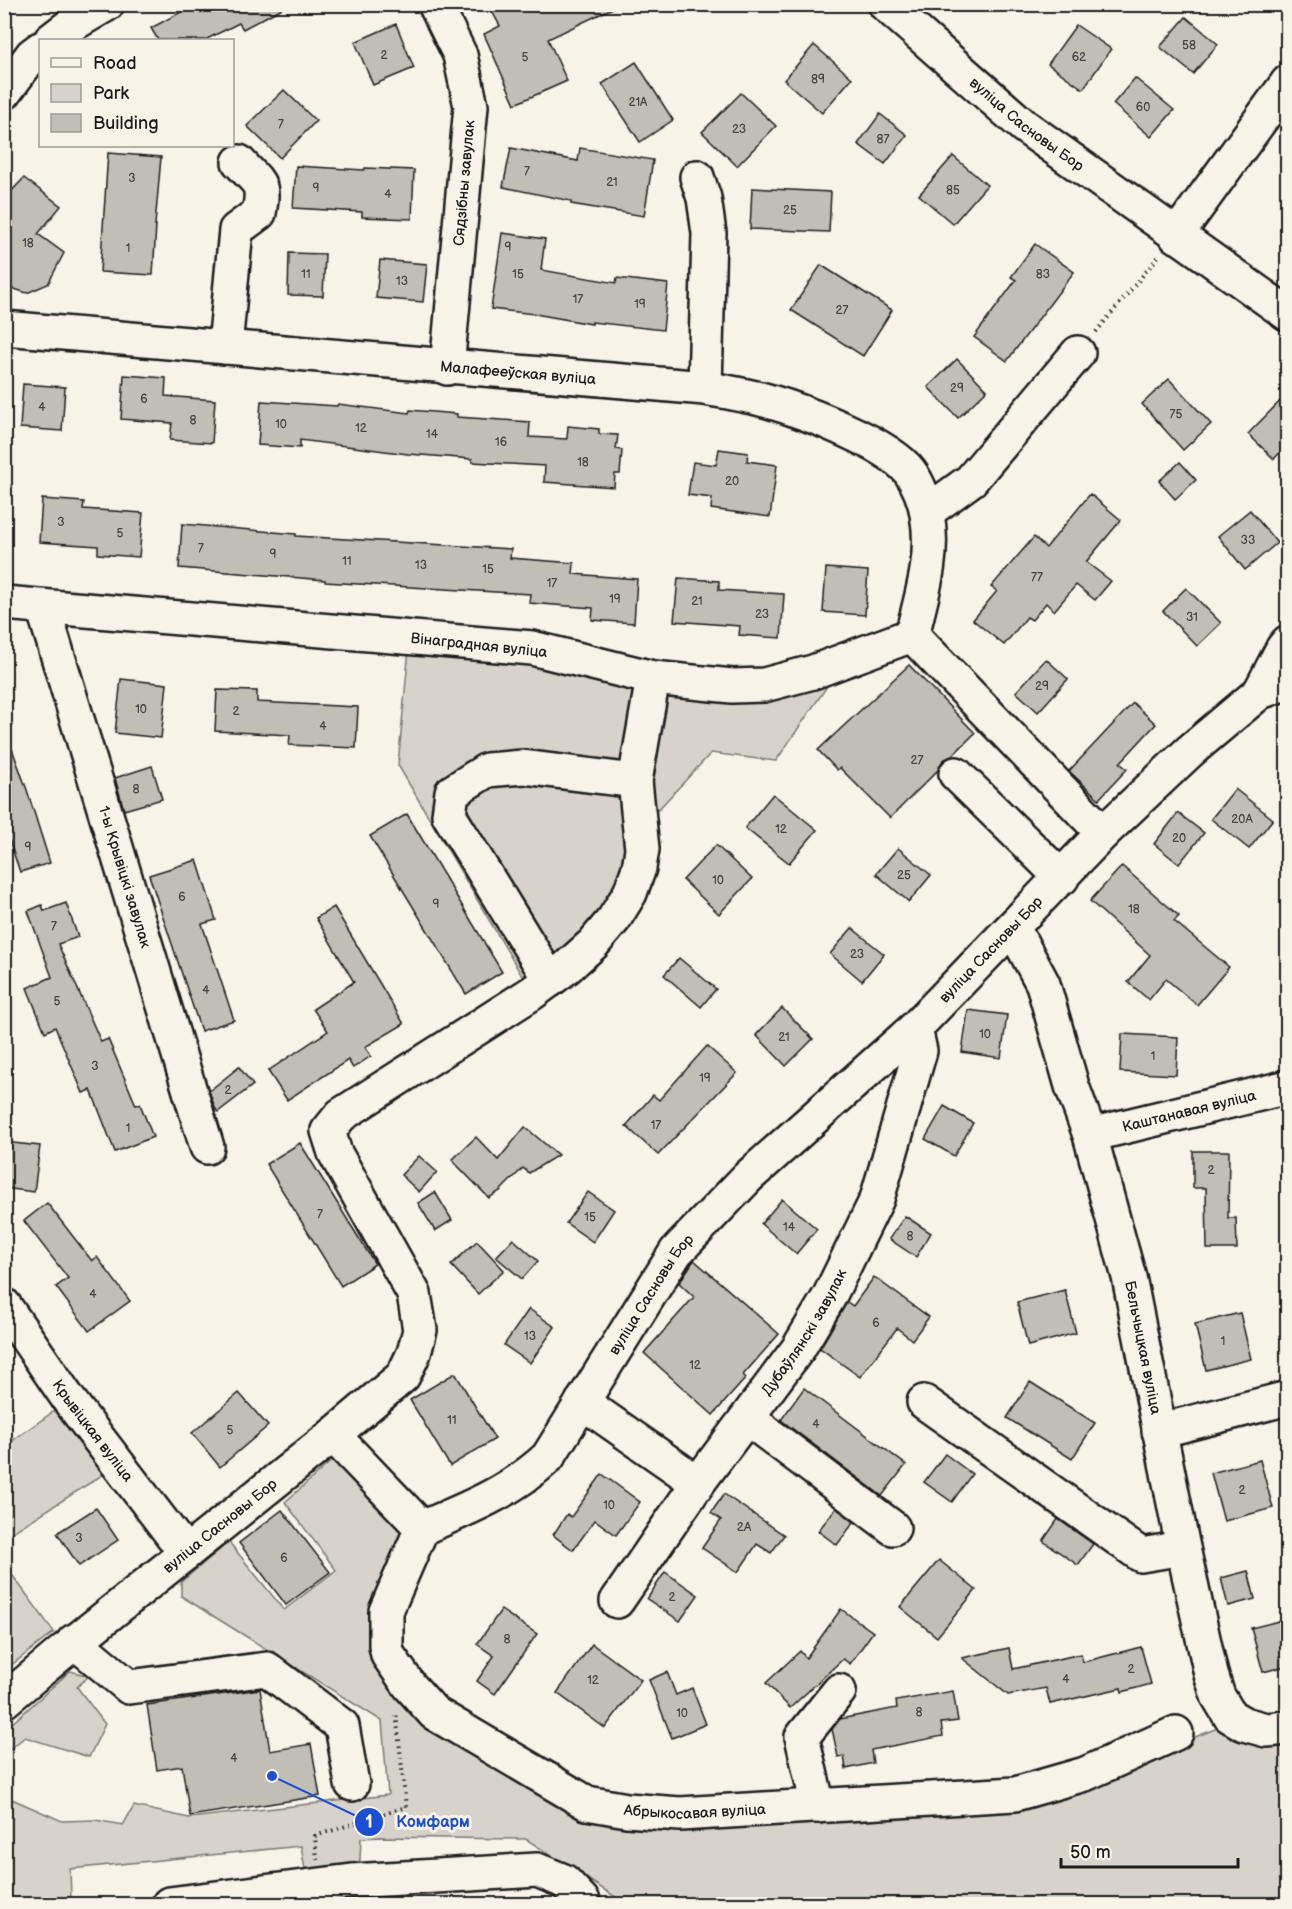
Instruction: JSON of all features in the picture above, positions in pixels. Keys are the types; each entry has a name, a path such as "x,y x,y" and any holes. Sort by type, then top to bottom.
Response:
{"street":[{"path":"48,39 107,4"},
{"name":"Сядзібны завулак","path":"435,4 460,55 471,106 447,368"},
{"name":"вуліца Сасновы Бор","path":"885,4 1024,126 1287,314"},
{"path":"4,93 32,49"},
{"path":"1176,236 1287,82"},
{"path":"225,346 236,231 259,213 263,194 261,185 239,162"},
{"path":"697,177 704,198 709,233 705,388"},
{"name":"Малафееўская вуліца","path":"4,328 225,346 447,368 705,388 769,401 869,442 897,459 909,471 918,487 927,513 929,541 928,571 912,635"},
{"path":"927,513 971,480 1078,353"},
{"name":"Вінаградная вуліца","path":"4,603 532,648 653,678 732,686 764,685 813,672 912,635"},
{"name":"1-ы Крывіцкі завулак","path":"43,607 207,1147"},
{"path":"912,635 1103,833"},
{"path":"1274,687 1283,648 1287,642"},
{"path":"635,781 524,767 487,770 452,792 449,815 550,980 593,944 615,919 630,893 639,868 642,849 635,781 653,678"},
{"name":"вуліца Сасновы Бор","path":"422,1528 502,1492 537,1468 548,1457 676,1252 748,1177 915,1028 1103,833 1190,751 1274,687"},
{"path":"956,774 1062,878"},
{"name":"Бельчыцкая вуліца","path":"1013,928 1043,984 1072,1086 1090,1135 1129,1277 1210,1674 1218,1696 1230,1716 1244,1724 1266,1730 1287,1728"},
{"name":"вуліца Сасновы Бор","path":"4,1701 403,1376 414,1353 420,1330 414,1294 335,1153 328,1131 341,1115 523,1000 550,980"},
{"name":"Дубаўлянскі завулак","path":"617,1601 698,1483 798,1349 829,1298 877,1198 921,1051 915,1028"},
{"name":"Каштанавая вуліца","path":"1090,1135 1287,1087"},
{"name":"Крывіцкая вуліца","path":"4,1305 69,1400 186,1553"},
{"path":"1159,1431 1287,1398"},
{"path":"582,1402 698,1483"},
{"path":"924,1402 1141,1555 1183,1548"},
{"path":"747,1418 894,1528"},
{"path":"333,1435 422,1528"},
{"name":"Абрыкосавая вуліца","path":"422,1528 386,1611 388,1655 409,1685 434,1713 587,1803 627,1810 680,1814 1015,1794 1085,1774 1176,1733"},
{"path":"75,1641 129,1687 267,1669 342,1726 352,1784"},
{"path":"818,1806 802,1737 839,1691"},
{"path":"170,1905 352,1881 537,1870 564,1881 583,1900 584,1905"}],"path":[{"path":"1078,353 1176,236"}],"green space":[{"path":"410,638 732,686 845,660 776,761 711,753 640,829 639,868 532,993 398,765"},
{"path":"57,1409 104,1474 5,1537 5,1446"},
{"path":"335,1458 414,1530 381,1666 581,1812 1101,1775 1225,1725 1287,1734 1287,1904 626,1904 526,1839 381,1837 361,1838 360,1860 356,1865 305,1869 301,1846 70,1869 71,1898 37,1901 5,1898 5,1796 62,1821 95,1820 123,1825 134,1806 189,1818 388,1795 382,1721 181,1596 181,1582 229,1542 284,1610 336,1570 285,1502"},
{"path":"5,1565 54,1632 4,1670"},
{"path":"70,1671 89,1676 77,1687 105,1724 89,1757 25,1737 10,1749 5,1739 8,1727"}],"building":[{"path":"196,4 290,4 243,29 239,23 207,39 157,39 151,28"},
{"path":"488,4 621,4 548,39 567,81 515,104 484,34 500,26"},
{"path":"1186,17 1218,44 1193,74 1160,47"},
{"path":"396,24 414,68 373,85 355,42"},
{"path":"1076,25 1111,49 1083,89 1048,64"},
{"path":"814,45 852,78 822,113 784,80"},
{"path":"636,62 673,120 640,142 602,84"},
{"path":"1135,78 1174,110 1151,137 1113,104"},
{"path":"284,90 316,121 280,158 247,126"},
{"path":"741,93 776,126 737,166 702,132"},
{"path":"880,114 907,135 885,164 858,144"},
{"path":"511,148 578,161 580,148 653,160 644,216 571,204 571,201 503,187"},
{"path":"108,153 161,157 153,275 100,272"},
{"path":"953,156 987,185 953,224 919,195"},
{"path":"296,166 414,170 412,219 362,217 362,212 293,208"},
{"path":"24,178 61,206 38,234 64,253 48,284 27,293 4,286 4,199"},
{"path":"752,188 831,192 829,232 750,229"},
{"path":"502,233 545,239 541,270 616,283 617,278 668,284 663,330 592,322 592,324 491,309"},
{"path":"1035,244 1074,272 1007,361 974,337 1016,280 1011,277"},
{"path":"289,253 325,254 323,296 288,295"},
{"path":"380,260 427,264 423,302 376,298"},
{"path":"821,265 892,310 863,356 791,310"},
{"path":"957,359 987,390 958,418 928,387"},
{"path":"124,375 166,378 165,396 215,400 212,443 170,440 172,423 121,419"},
{"path":"1169,379 1211,424 1183,450 1142,404"},
{"path":"23,384 65,387 62,431 20,428"},
{"path":"1287,394 1287,445 1274,459 1248,434"},
{"path":"261,401 337,406 338,404 409,413 410,410 457,414 457,417 530,422 529,437 567,439 568,426 599,429 599,434 618,435 616,449 622,450 620,474 615,474 614,487 544,482 545,466 472,462 472,459 408,454 300,440 300,448 258,445"},
{"path":"719,449 748,453 747,461 777,465 770,517 711,509 712,498 688,495 693,462 716,465"},
{"path":"1180,462 1196,480 1175,499 1159,481"},
{"path":"1090,494 1121,520 1086,562 1111,581 1095,600 1076,585 1054,611 1046,603 1032,620 1027,617 1004,645 973,620 997,591 991,587 1034,537 1046,548"},
{"path":"42,499 84,502 83,509 143,513 139,557 98,554 98,546 39,542"},
{"path":"1250,510 1277,543 1245,570 1218,536"},
{"path":"182,524 296,534 296,536 511,549 510,558 574,563 573,574 637,579 634,623 592,620 593,608 529,603 530,594 325,582 325,580 179,568"},
{"path":"826,568 868,571 865,615 823,612"},
{"path":"678,578 719,581 719,590 784,594 781,638 739,635 740,626 674,621"},
{"path":"1186,588 1221,623 1197,646 1163,611"},
{"path":"1046,659 1068,679 1038,712 1016,692"},
{"path":"909,665 975,733 952,756 943,760 938,770 890,818 840,768 837,770 818,750"},
{"path":"121,679 167,684 161,738 115,733"},
{"path":"217,690 257,691 257,702 358,707 356,748 289,745 290,735 215,731"},
{"path":"1133,703 1156,724 1120,763 1127,769 1099,799 1069,771"},
{"path":"4,735 7,735 27,790 50,863 20,872 4,825"},
{"path":"152,766 162,799 124,810 115,778"},
{"path":"1235,789 1273,819 1249,849 1211,819"},
{"path":"773,794 817,830 789,863 745,828"},
{"path":"1178,813 1204,833 1179,864 1154,844"},
{"path":"407,814 502,972 466,994 370,836"},
{"path":"716,845 752,879 719,914 683,880"},
{"path":"898,848 931,875 909,902 876,874"},
{"path":"197,860 216,920 202,924 234,1020 201,1031 149,875"},
{"path":"1122,866 1179,916 1174,921 1229,967 1197,1005 1166,979 1149,1000 1128,982 1150,955 1090,901"},
{"path":"66,903 78,937 58,944 101,1042 108,1039 136,1105 140,1104 153,1137 115,1152 91,1090 83,1093 55,1027 45,1032 27,988 52,977 28,911 42,905 44,911"},
{"path":"334,907 404,1024 365,1047 371,1056 353,1068 348,1060 287,1100 268,1071 328,1031 313,1009 354,982 316,918"},
{"path":"852,928 884,954 862,981 830,954"},
{"path":"679,958 716,989 701,1007 664,975"},
{"path":"782,1008 813,1039 786,1066 756,1035"},
{"path":"968,1010 1007,1015 1001,1058 962,1052"},
{"path":"1122,1034 1178,1037 1176,1075 1120,1072"},
{"path":"707,1046 737,1073 658,1155 626,1126 653,1095 659,1100"},
{"path":"239,1067 253,1085 218,1112 209,1091"},
{"path":"944,1106 973,1123 954,1156 925,1139"},
{"path":"525,1127 558,1155 529,1173 523,1168 500,1191 489,1198 452,1160 476,1137 498,1160"},
{"path":"4,1142 40,1146 34,1192 4,1188"},
{"path":"300,1143 375,1264 341,1286 266,1164"},
{"path":"1193,1151 1229,1151 1228,1218 1236,1218 1237,1249 1207,1249 1206,1188 1193,1188"},
{"path":"419,1156 437,1172 419,1192 401,1175"},
{"path":"435,1192 452,1220 435,1231 418,1203"},
{"path":"588,1192 614,1210 593,1242 566,1223"},
{"path":"782,1199 817,1229 796,1254 761,1224"},
{"path":"47,1203 92,1261 97,1257 130,1301 89,1331 56,1287 68,1278 24,1221"},
{"path":"905,1216 931,1233 916,1257 889,1239"},
{"path":"513,1239 538,1261 522,1279 496,1257"},
{"path":"477,1241 504,1270 478,1294 451,1265"},
{"path":"694,1260 779,1334 743,1375 746,1378 713,1415 644,1353 694,1297 679,1283"},
{"path":"874,1277 929,1317 912,1340 897,1328 860,1377 820,1348 847,1302 853,1306"},
{"path":"1065,1290 1076,1333 1028,1346 1017,1302"},
{"path":"529,1309 555,1327 530,1363 504,1345"},
{"path":"1240,1313 1251,1359 1206,1370 1195,1324"},
{"path":"455,1373 495,1439 450,1466 410,1400"},
{"path":"1030,1382 1095,1423 1072,1459 1007,1418"},
{"path":"804,1388 906,1465 882,1496 781,1420"},
{"path":"239,1393 268,1426 220,1467 192,1433"},
{"path":"945,1454 972,1474 952,1502 924,1482"},
{"path":"1260,1460 1273,1508 1224,1521 1211,1473"},
{"path":"602,1474 640,1502 616,1535 595,1520 573,1550 553,1535 567,1514 571,1517"},
{"path":"724,1494 784,1535 771,1553 757,1544 738,1572 702,1548 721,1520 711,1513"},
{"path":"96,1508 118,1540 79,1566 57,1533"},
{"path":"836,1508 854,1522 837,1545 818,1531"},
{"path":"282,1510 330,1572 286,1605 239,1543"},
{"path":"1058,1519 1093,1544 1078,1565 1043,1541"},
{"path":"939,1560 976,1590 937,1637 900,1607"},
{"path":"1248,1571 1255,1599 1228,1606 1221,1578"},
{"path":"665,1572 698,1595 680,1621 647,1599"},
{"path":"841,1609 873,1632 850,1664 843,1659 790,1708 766,1683 800,1651 806,1658"},
{"path":"501,1610 537,1634 495,1694 477,1681 494,1656 477,1644"},
{"path":"1287,1619 1287,1666 1263,1672 1251,1628"},
{"path":"592,1644 641,1680 605,1728 557,1693"},
{"path":"1141,1647 1151,1684 1122,1692 1121,1688 1050,1704 1046,1688 1008,1695 962,1658 1009,1648 1013,1669 1081,1654 1083,1662"},
{"path":"667,1672 676,1695 692,1688 706,1724 672,1738 649,1680"},
{"path":"260,1689 270,1751 311,1744 320,1796 190,1816 182,1766 157,1770 147,1705"},
{"path":"953,1691 958,1721 941,1723 943,1736 871,1750 873,1763 846,1769 844,1756 838,1757 832,1729 840,1719 897,1708 896,1701"}],"place":[{"name":"Комфарм","path":"272,1776"}]}
